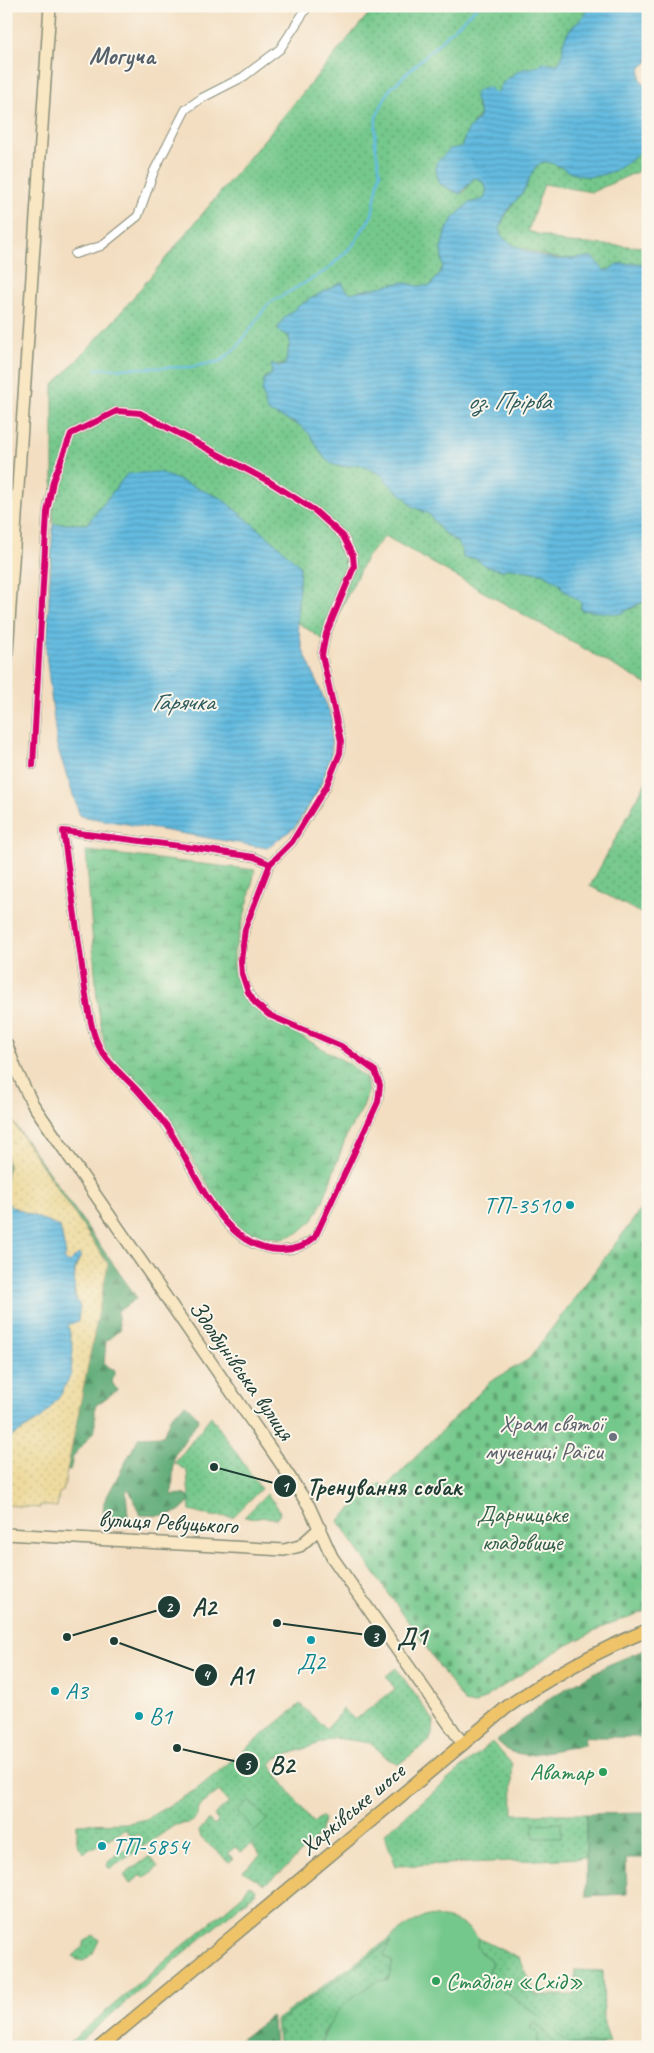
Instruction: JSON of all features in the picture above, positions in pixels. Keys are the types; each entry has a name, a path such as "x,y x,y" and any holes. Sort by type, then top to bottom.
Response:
{"main road":[{"name":"Харківське шосе","path":"100,2047 507,1708 558,1673 612,1645 648,1630"}],"street":[{"path":"6,667 50,6"},
{"path":"75,254 101,246 138,216 154,171 186,109 202,98 243,77 280,50 308,6"},
{"path":"33,766 47,512 53,481 71,434 117,411 140,413 270,482 314,510 343,536 353,556 354,567 326,634 322,655 341,741 340,753 326,787 292,842 270,864 245,928 241,961 242,974 248,992 255,1003 269,1015 341,1046 375,1070 380,1085 378,1102 315,1237 306,1245 292,1250 273,1250 260,1247 239,1235 225,1221 205,1194 166,1125 138,1091 101,1054 94,1033 85,989 63,831 195,848 254,858 270,864"},
{"name":"Здолбунівська вулиця","path":"6,1043 16,1070 32,1103 260,1433 309,1506 332,1557 463,1744"},
{"name":"вулиця Ревуцького","path":"6,1534 284,1550 300,1546 320,1528"}],"green space":[{"path":"375,6 588,6 583,16 567,33 562,54 557,64 547,63 535,68 520,70 508,79 495,94 492,90 476,105 479,110 479,116 467,132 461,147 436,163 436,172 440,184 457,193 463,193 474,178 484,183 486,192 484,199 469,203 453,218 445,234 441,249 443,266 439,275 430,286 417,286 403,282 351,293 345,289 342,282 315,296 294,310 280,324 278,331 289,336 290,343 285,365 277,364 272,374 265,377 290,422 300,425 308,432 327,461 334,465 344,466 358,464 380,474 412,506 429,514 442,531 458,543 462,549 463,558 474,558 488,567 502,570 511,568 545,574 560,584 563,590 581,602 581,610 631,609 648,599 648,685 385,536 366,558 325,641 297,622 300,566 127,474 87,524 53,524 53,386 116,318"},
{"path":"648,143 648,167 592,192 544,184 528,231 567,243 648,247 648,263 617,264 609,270 604,270 592,257 561,259 550,257 514,246 503,238 500,232 505,216 526,187 534,169 540,163 550,163 583,176 604,174 623,166"},
{"path":"648,778 648,917 590,886"},
{"path":"86,851 255,870 234,952 234,976 249,1003 290,1030 351,1065 366,1079 368,1092 362,1109 347,1134 323,1201 313,1220 298,1233 283,1238 251,1236 235,1225 219,1203 171,1122 150,1096 105,1049 97,1000"},
{"path":"6,1112 137,1298 117,1312 120,1330 106,1341 104,1364 115,1371 112,1382 117,1390 95,1406 95,1430 73,1457 70,1471 20,1464 6,1454"},
{"name":"Дарницьке кладовище","path":"648,1200 648,1610 609,1624 560,1649 474,1705 465,1703 338,1521 380,1483 385,1488 490,1382 529,1359"},
{"path":"186,1404 199,1419 174,1456 172,1495 183,1494 191,1499 181,1510 175,1513 154,1516 140,1515 129,1489 126,1492 128,1516 119,1520 103,1513 104,1502 139,1437 163,1436 171,1416"},
{"path":"211,1416 261,1489 233,1517 212,1516 190,1511 187,1471 175,1463"},
{"path":"267,1494 279,1509 280,1514 277,1518 244,1517"},
{"path":"644,1650 648,1652 648,1737 585,1737 584,1745 527,1755 510,1752 497,1741 551,1697 608,1665"},
{"path":"396,1668 434,1721 433,1733 429,1741 399,1764 388,1759 371,1743 335,1738 277,1758 270,1765 313,1823 322,1816 324,1819 320,1834 281,1872 264,1884 243,1871 260,1856 252,1844 241,1852 235,1847 228,1853 233,1859 229,1862 201,1838 199,1831 209,1820 214,1826 218,1822 214,1815 229,1803 219,1791 199,1807 195,1819 189,1823 175,1825 110,1869 107,1866 109,1860 141,1839 138,1834 132,1837 126,1829 83,1853 77,1843 77,1824 129,1823 146,1819 197,1789 300,1704 326,1729 343,1709 355,1720 395,1689 386,1676"},
{"path":"492,1742 512,1764 513,1814 586,1814 586,1858 396,1866 384,1834"},
{"path":"249,1800 267,1820 255,1831 237,1811"},
{"path":"648,1813 648,1858 626,1858 627,1894 586,1896 586,1814"},
{"path":"561,1823 561,1838 534,1838 533,1824"},
{"path":"150,1856 158,1867 144,1878 141,1875 130,1884 124,1875"},
{"path":"249,1885 256,1889 255,1893 73,2047 64,2047 243,1895"},
{"name":"Стадіон «Схід»","path":"424,1916 460,1923 472,1932 478,1938 477,1946 481,1953 490,1959 492,1966 489,1971 493,1981 503,1991 537,2014 560,2037 570,2044 602,2044 602,2047 557,2047 541,2027 533,2021 530,2029 538,2033 536,2047 321,2047 327,2028 350,1999 379,1981 388,1980 393,1962 384,1956 391,1941 279,2021 281,2047 278,2047 276,2020 407,1926"},
{"path":"93,1935 99,1940 93,1953 84,1961 77,1960 73,1956 83,1947 84,1942"},
{"path":"478,1938 520,1959 536,1995 575,1995 575,1970 603,1971 604,2025 610,2042 602,2044 570,2044 560,2037 537,2014 503,1991 493,1981 489,1971 490,1960 476,1946"},
{"path":"393,1940 393,1962 388,1980 380,1981 362,1991 336,2016 325,2031 321,2047 281,2047 279,2021"},
{"path":"271,2016 275,2047 231,2047"},
{"path":"533,2021 541,2027 557,2047 536,2047 538,2033 529,2030"}],"sand":[{"path":"6,1112 108,1264 63,1491 59,1493 57,1507 40,1505 40,1508 6,1505 6,1440 41,1419 73,1349 68,1325 80,1307 77,1301 74,1282 76,1268 81,1256 78,1254 69,1264 64,1259 60,1227 10,1206 5,1187 9,1168 6,1158"}],"water":[{"name":"оз. Прірва","path":"588,6 648,6 648,62 641,67 640,74 641,80 648,89 648,143 623,166 604,174 583,176 550,163 540,163 534,170 524,190 504,217 500,233 516,246 542,256 556,259 592,257 604,270 609,270 617,264 648,263 648,599 620,614 581,610 581,602 563,590 560,584 545,574 512,568 502,570 488,567 474,558 463,558 462,549 458,543 442,531 429,514 412,506 380,474 358,464 345,466 329,462 302,427 267,411 262,391 264,379 272,374 271,365 285,365 290,343 289,336 278,331 280,324 286,316 304,302 342,282 345,289 351,293 403,282 417,286 430,286 439,275 443,266 441,249 445,233 453,218 469,203 484,199 486,192 484,183 474,178 460,194 440,184 436,172 436,163 450,149 461,147 468,130 478,119 479,112 475,99 477,92 489,87 495,93 505,81 521,70 538,66 543,62 558,64 562,57 564,42 570,29 580,20"},
{"name":"Гарячка","path":"159,472 221,498 278,545 300,566 297,622 302,647 332,718 331,760 316,795 295,827 267,848 80,816 57,746 46,653 53,524 87,524 127,474"},
{"path":"6,1200 10,1206 60,1227 66,1254 64,1259 69,1263 78,1254 81,1256 75,1267 74,1296 80,1307 78,1321 68,1325 73,1349 71,1374 60,1396 41,1419 6,1440"}],"waterway":[{"path":"96,369 191,367 221,361 238,346 268,304 327,270 353,245 372,215 380,173 375,143 376,117 389,90 478,6"}],"cycle path":[{"path":"33,765 47,512 53,481 71,434 117,411 140,413 270,482 314,510 343,536 353,556 354,567 326,634 322,655 341,741 340,753 326,787 292,842 270,864 245,929 241,961 242,974 248,992 255,1003 269,1015 341,1046 375,1071 380,1085 378,1102 315,1237 300,1247 281,1250 260,1247 241,1237 225,1222 199,1183 166,1125 141,1094 106,1058 97,1043 87,1003 63,831 254,857 270,864"}],"place":[{"name":"ТП-3510","path":"570,1205"},
{"name":"Храм святої мучениці Раїси","path":"613,1437"},
{"name":"Тренування собак","path":"214,1467"},
{"name":"Д1","path":"277,1623"},
{"name":"А2","path":"67,1637"},
{"name":"Д2","path":"311,1640"},
{"name":"А1","path":"114,1641"},
{"name":"А3","path":"55,1691"},
{"name":"В1","path":"139,1716"},
{"name":"В2","path":"177,1748"},
{"name":"Аватар","path":"603,1772"},
{"name":"ТП-5854","path":"102,1846"},
{"name":"Стадіон «Схід»","path":"436,1981"}],"district":[{"name":"Могуча","path":"122,55"}]}
